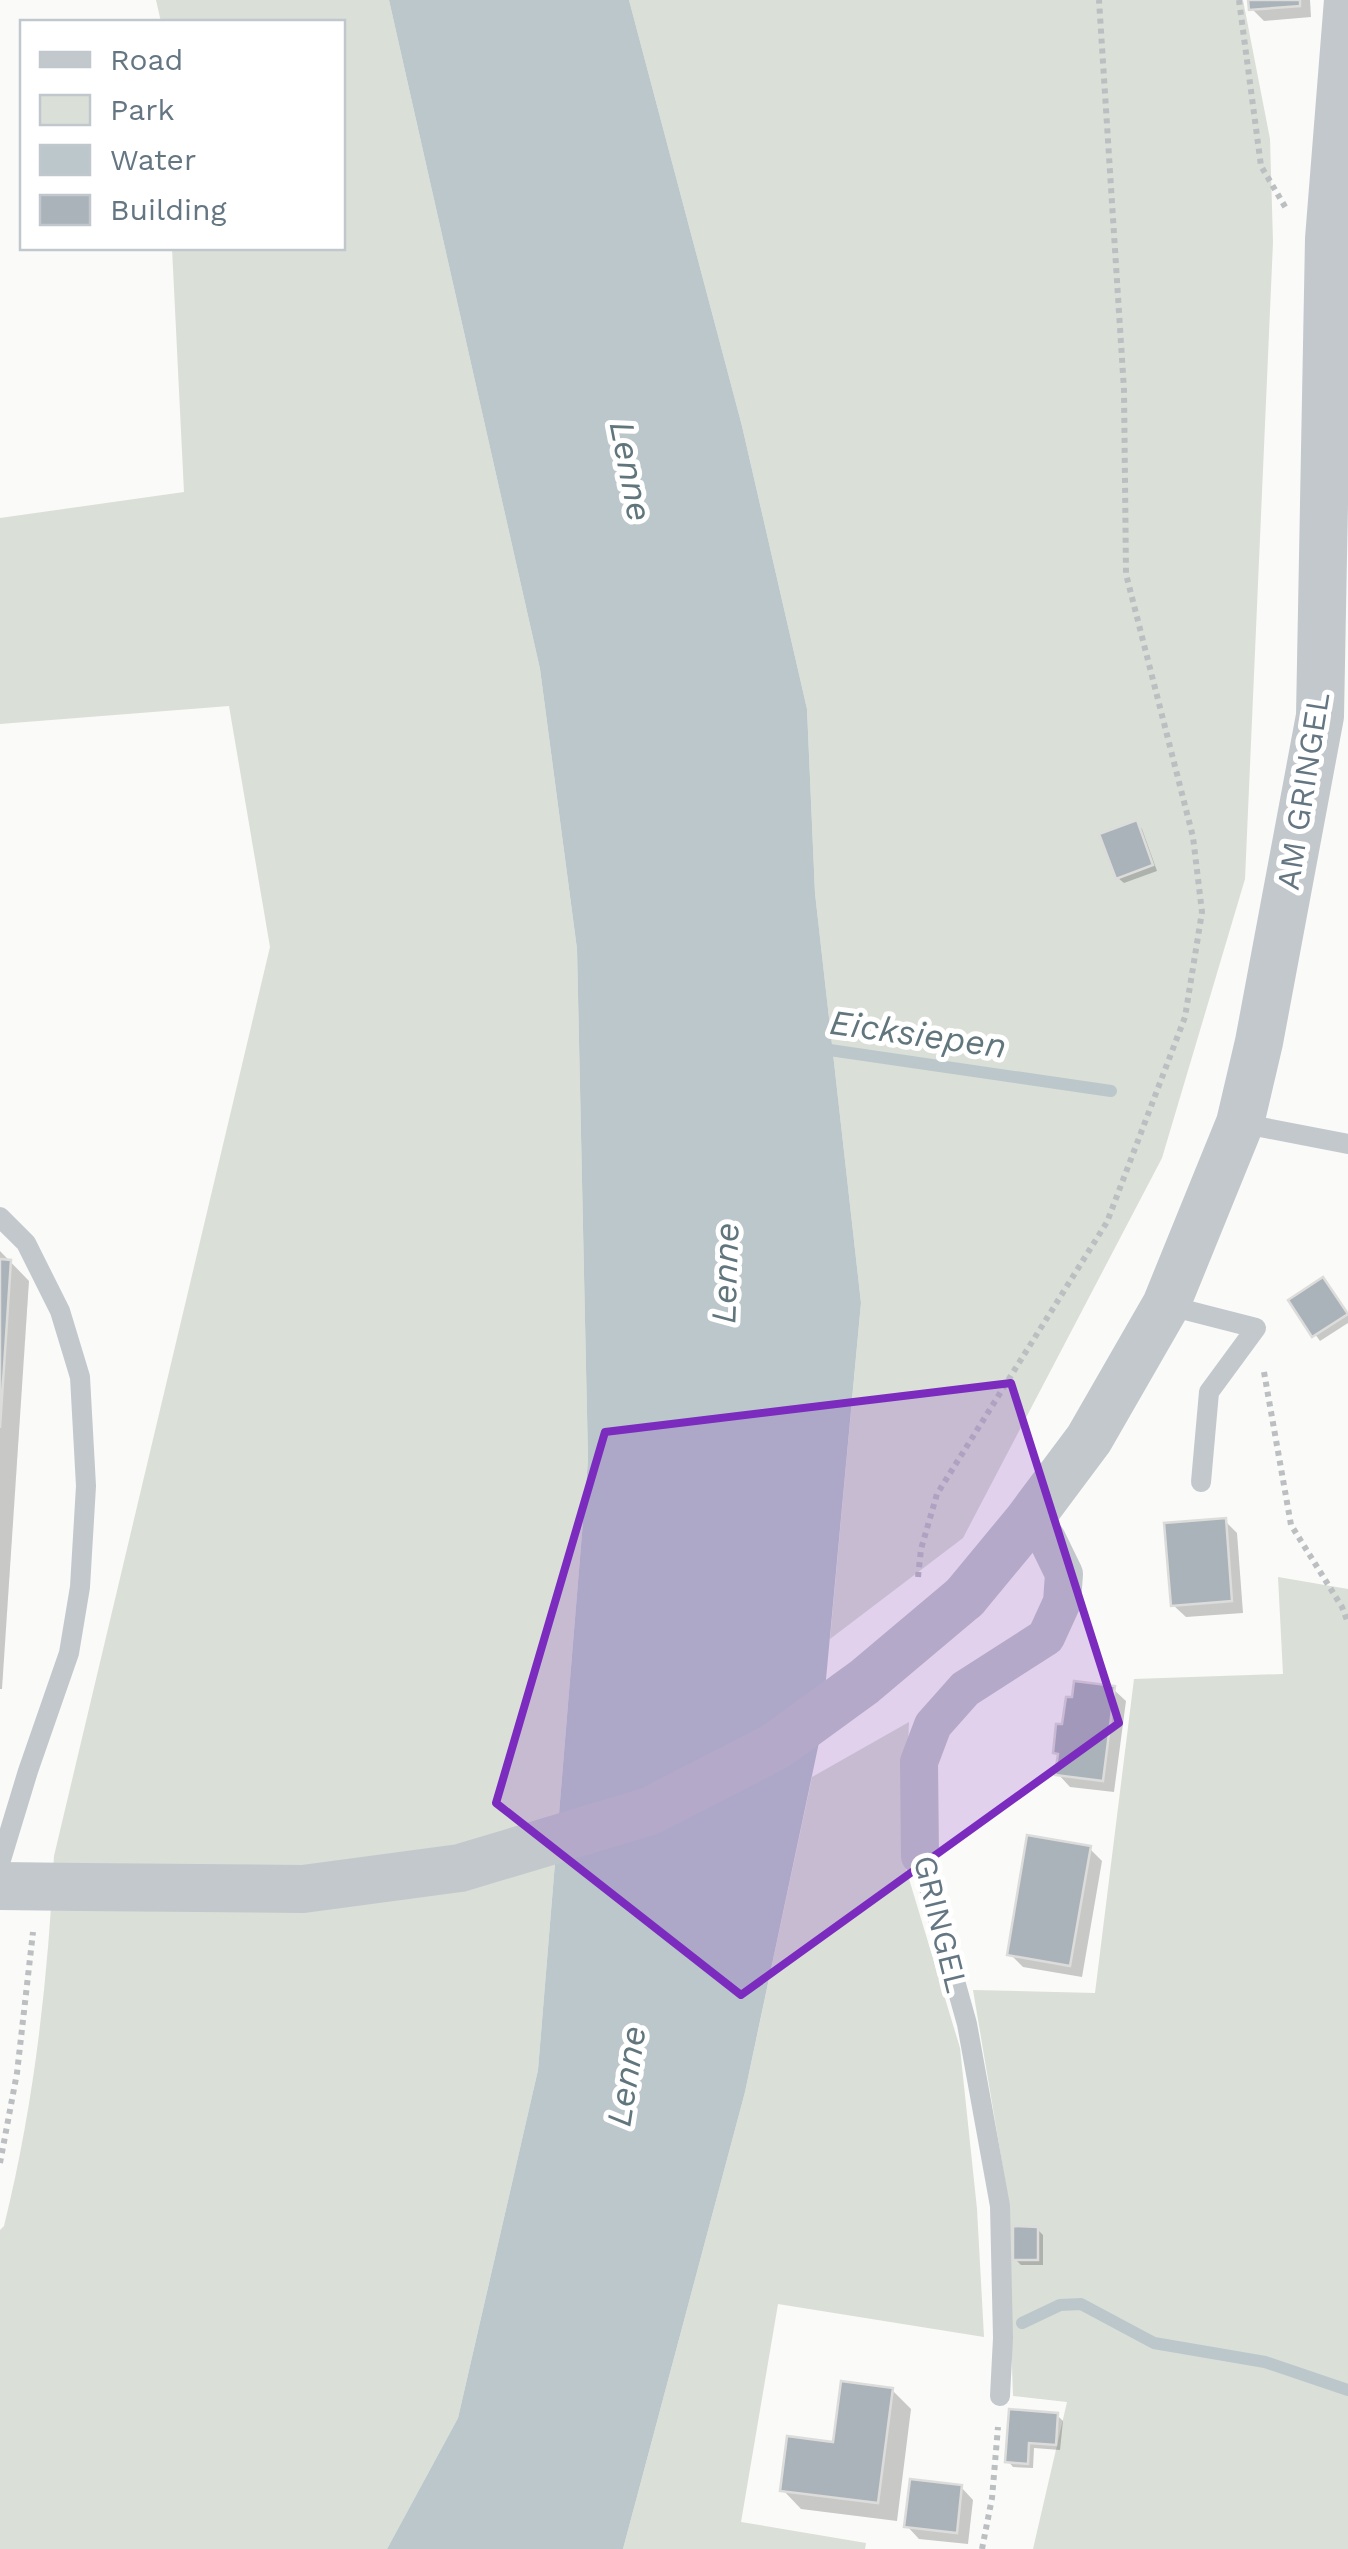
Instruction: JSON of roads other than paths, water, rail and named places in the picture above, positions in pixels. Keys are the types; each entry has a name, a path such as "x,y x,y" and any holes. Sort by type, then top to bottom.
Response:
{"street":[{"name":"AM GRINGEL","path":"30,1880 322,1886 460,1868 650,1812 776,1746 864,1682 965,1596 1089,1439 1166,1305 1240,1124 1320,716 1329,239 1348,0"},
{"name":"GRINGEL","path":"920,1856 920,1762 933,1725 965,1690 1046,1637 1062,1602 1064,1574 1047,1539 1027,1522"}],"lane":[{"path":"1240,1124 1348,1144"},
{"path":"0,1217 26,1244 60,1311 80,1377 86,1486 80,1587 69,1653 28,1771 30,1880"},
{"path":"1166,1305 1256,1328 1209,1392 1201,1482"},
{"name":"GRINGEL","path":"920,1856 967,2024 1000,2206 1004,2338 1000,2396"}],"water":[{"name":"Lenne","path":"389,0 629,0 742,426 807,709 815,893 861,1303 821,1733 745,2092 623,2549 387,2549 458,2418 538,2070 588,1460 577,949 540,669"}],"waterway":[{"name":"Eicksiepen","path":"816,1048 1111,1091"},
{"path":"1022,2323 1060,2305 1081,2304 1154,2343 1265,2362 1348,2390"}]}
